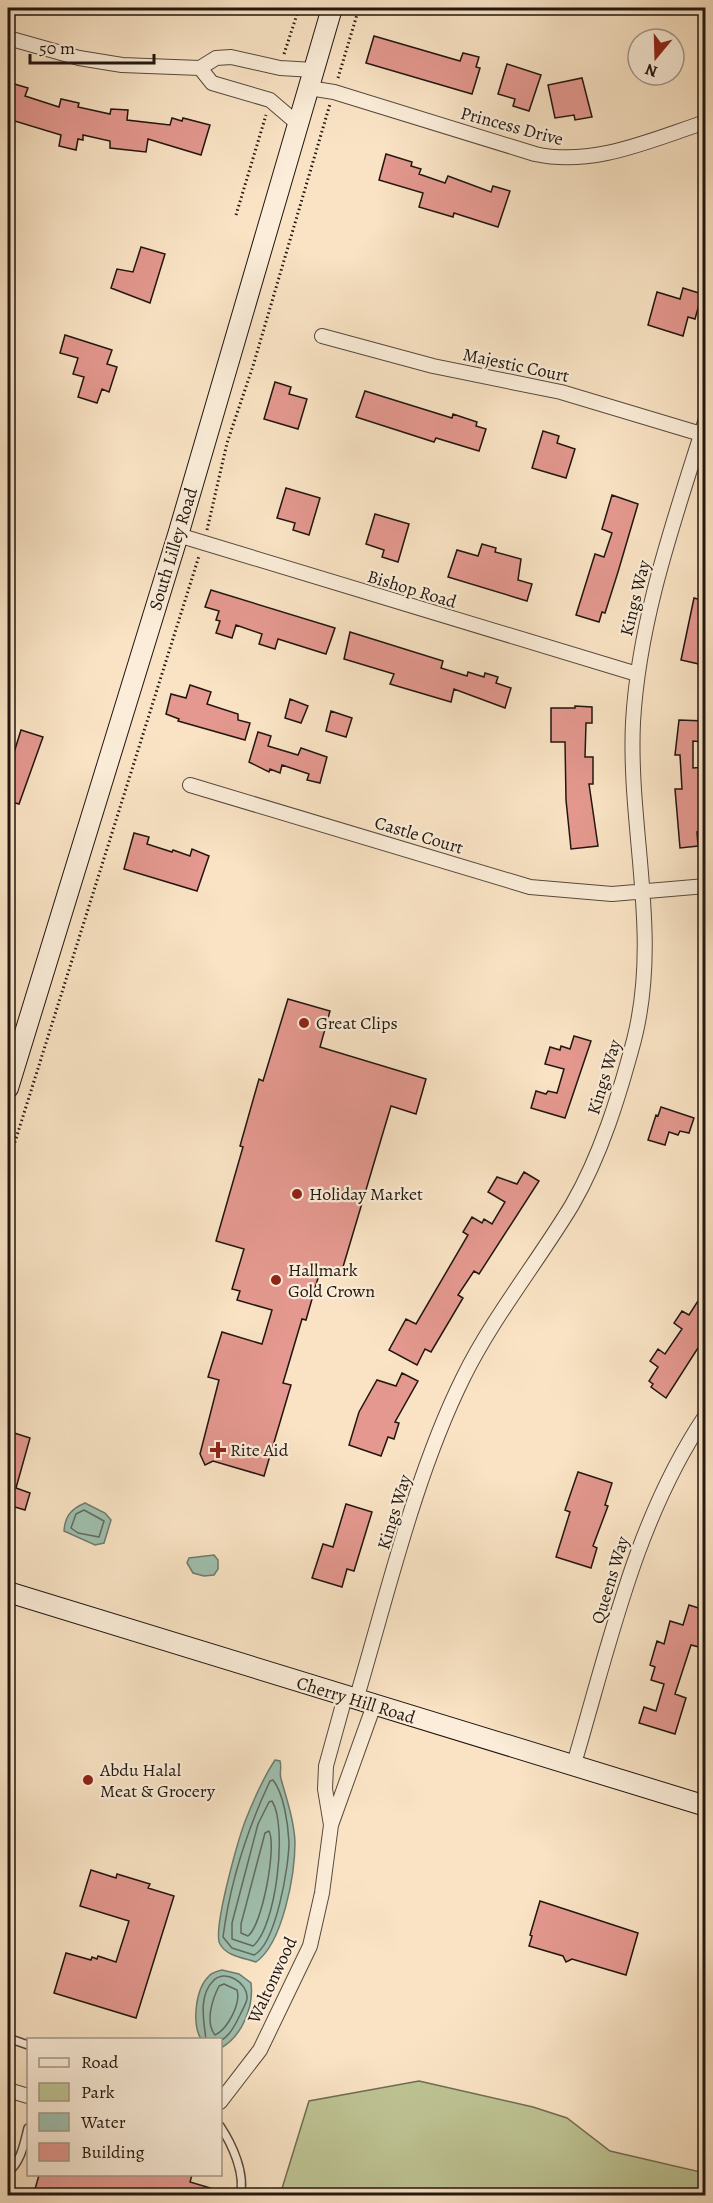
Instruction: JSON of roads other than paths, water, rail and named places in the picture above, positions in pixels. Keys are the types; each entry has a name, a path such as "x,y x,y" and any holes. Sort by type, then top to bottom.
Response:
{"street":[{"name":"South Lilley Road","path":"8,1088 177,535 332,8"},
{"name":"Princess Drive","path":"8,38 79,58 123,65 200,68 216,58 231,57 280,68 311,79 334,92 535,154 565,159 604,155 705,122"},
{"path":"200,68 212,83 270,100 298,124"},
{"name":"Majestic Court","path":"322,336 433,366 561,392 701,434"},
{"name":"Kings Way","path":"358,1701 418,1492 451,1403 486,1336 572,1204 608,1127 634,1040 642,998 646,946 633,777 637,674 650,607 705,419"},
{"name":"Bishop Road","path":"177,535 202,545 637,674"},
{"name":"Castle Court","path":"189,785 530,887 584,893 643,892 705,886"},
{"name":"Queens Way","path":"573,1767 646,1527 669,1474 704,1421"},
{"name":"Cherry Hill Road","path":"8,1592 705,1806"},
{"name":"Waltonwood","path":"331,1825 325,1789 326,1766 358,1701"},
{"name":"Waltonwood","path":"222,2099 260,2050 310,1946 322,1893 331,1825 358,1701"},
{"path":"8,2090 27,2096"}],"lane":[{"path":"8,2038 27,2044"},
{"path":"222,2129 229,2140 243,2185 240,2196"},
{"path":"8,2172 15,2167 27,2131"}],"water":[{"path":"85,1503 105,1513 111,1520 104,1543 95,1545 64,1531 70,1514"},
{"path":"214,1555 218,1560 218,1569 214,1575 204,1576 193,1573 187,1563 189,1558"},
{"path":"275,1760 280,1761 280,1777 292,1818 295,1842 293,1872 280,1924 265,1953 256,1962 236,1956 223,1948 219,1935 220,1921 227,1883 249,1811"},
{"path":"222,1970 239,1974 251,1983 251,2002 245,2020 235,2036 222,2047 222,2038 200,2038 196,2025 198,1998 204,1982 211,1974"}],"place":[{"name":"Great Clips","path":"304,1023"},
{"name":"Holiday Market","path":"297,1194"},
{"name":"Hallmark Gold Crown","path":"276,1280"},
{"name":"Rite Aid","path":"218,1450"},
{"name":"Abdu Halal Meat & Grocery","path":"88,1780"}]}
